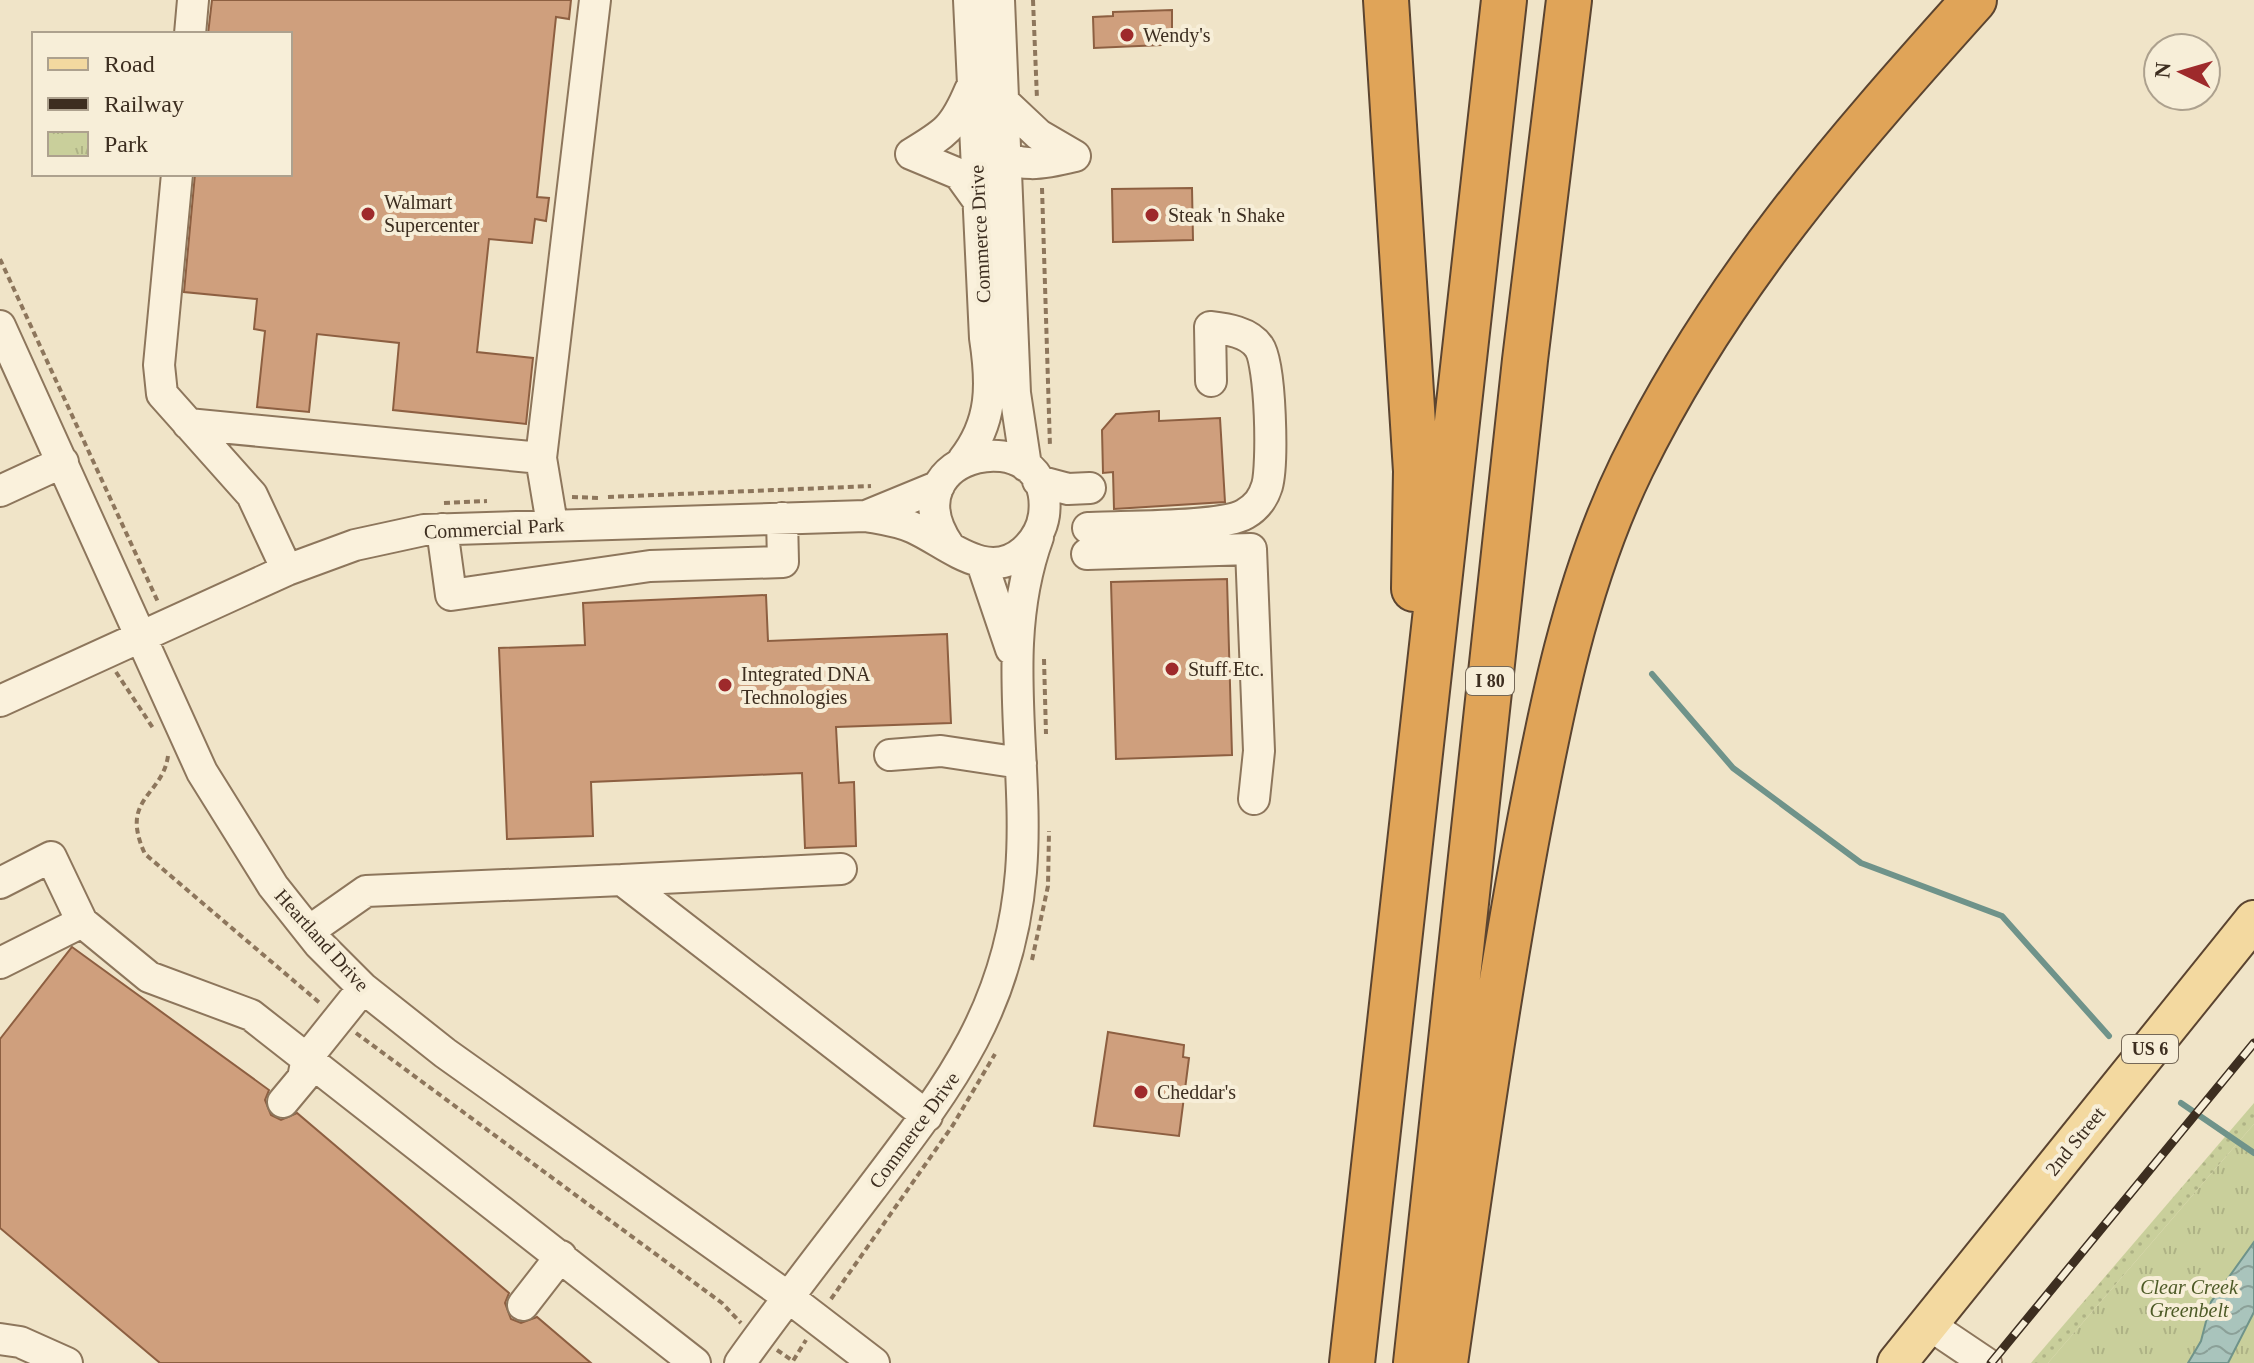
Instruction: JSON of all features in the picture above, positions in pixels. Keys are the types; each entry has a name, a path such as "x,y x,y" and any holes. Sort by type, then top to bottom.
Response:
{"highway":[{"path":"1386,0 1416,471 1415,572 1397,971"},
{"path":"1352,1363 1504,0"},
{"name":"I 80","path":"1416,1363 1525,360 1569,0"},
{"path":"1445,1363 1495,1006 1543,753 1562,670 1597,549 1631,468 1664,405 1745,273 1844,145 1974,0"}],"main road":[{"name":"2nd Street","path":"1897,1363 2254,920"}],"street":[{"path":"190,32 193,0"},
{"path":"552,524 541,458 595,0"},
{"name":"Commerce Drive","path":"963,460 976,444 990,401 977,199 969,0"},
{"name":"Commerce Drive","path":"999,0 1015,393 1038,467"},
{"path":"973,84 957,121 948,133 911,154 959,174 977,199"},
{"path":"975,134 1007,161 1041,165 1075,156 1030,129 1004,102"},
{"path":"177,176 159,365 162,394 252,495 287,570"},
{"name":"Heartland Drive","path":"0,326 202,772 273,886 309,931 363,988 445,1053 788,1297 874,1363"},
{"path":"1043,524 1233,519 1259,503 1268,484 1269,455 1266,362 1259,347 1231,329 1210,327 1211,381"},
{"path":"188,424 541,458"},
{"path":"866,516 939,486 963,460 995,453 1038,467 1068,489 1088,522 1251,549 1259,751 1254,799"},
{"path":"0,491 63,462"},
{"path":"1029,656 1024,574 1043,524 1045,507 1038,467"},
{"path":"939,486 936,517 949,546"},
{"path":"866,516 910,526 964,557 982,563 1001,562 1018,556 1032,543 1043,524"},
{"name":"Commercial Park","path":"0,701 287,570 390,535 442,529 552,524 866,516"},
{"path":"442,529 451,595 650,566 783,562 782,518"},
{"path":"982,563 1029,656"},
{"name":"Commerce Drive","path":"740,1363 960,1068 1002,976 1021,873 1024,817 1021,763 1029,656"},
{"path":"890,755 941,751 1021,763"},
{"path":"0,883 51,857 82,922 149,977 251,1015 695,1363"},
{"path":"309,931 366,891 841,869"},
{"path":"622,880 927,1116"},
{"path":"0,963 82,922"},
{"path":"276,1095 292,1060 307,1058 363,988"},
{"path":"517,1300 554,1251"},
{"path":"1928,1324 1986,1363"},
{"path":"0,1339 20,1342 67,1363"}],"path":[{"path":"1033,0 1037,102"},
{"path":"1038,467 1042,177"},
{"path":"0,259 158,603"},
{"path":"572,497 874,486"},
{"path":"1029,656 1046,747"},
{"path":"115,670 156,731"},
{"path":"167,748 165,768 139,808 138,833 145,854 326,1008"},
{"path":"356,1033 722,1303 745,1327"},
{"path":"827,1305 844,1275 969,1102"},
{"path":"778,1350 793,1361"}],"green space":[{"path":"2254,1103 2254,1124 2048,1363 2031,1363"},
{"name":"Clear Creek Greenbelt","path":"2254,1124 2254,1363 2048,1363"}],"water":[{"path":"2254,1242 2254,1312 2228,1363 2188,1363 2201,1341 2211,1302"}],"building":[{"name":"Walmart Supercenter","path":"212,0 571,0 569,19 556,17 537,197 549,198 546,221 535,219 532,243 489,239 477,352 533,358 526,424 393,410 399,343 317,334 309,412 257,407 265,331 254,329 257,299 184,292 195,176 292,176 292,32 208,32"},
{"name":"Wendy's","path":"1172,10 1172,29 1161,29 1161,45 1094,48 1093,17 1113,16 1113,12"},
{"name":"Steak 'n Shake","path":"1192,188 1193,240 1113,242 1112,189"},
{"path":"1159,411 1159,421 1220,418 1225,502 1114,509 1113,472 1103,473 1102,430 1116,414"},
{"name":"Stuff Etc.","path":"1227,579 1232,755 1116,759 1111,582"},
{"name":"Integrated DNA Technologies","path":"766,595 768,641 947,634 951,723 836,727 839,783 854,782 856,846 805,848 802,773 591,782 593,836 507,839 499,648 585,645 583,603"},
{"path":"72,947 269,1090 265,1100 271,1115 281,1120 297,1113 509,1293 505,1303 511,1319 521,1323 537,1317 591,1363 160,1363 0,1228 0,1039"},
{"name":"Cheddar's","path":"1108,1032 1184,1045 1183,1057 1189,1058 1179,1136 1094,1126"}],"waterway":[{"path":"1652,674 1733,768 1861,863 2002,916 2109,1036"},
{"path":"2181,1103 2254,1153"}],"railway":[{"path":"1991,1363 2254,1043"}],"place":[{"name":"Wendy's","path":"1127,35"},
{"name":"Walmart Supercenter","path":"368,214"},
{"name":"Steak 'n Shake","path":"1152,215"},
{"name":"Stuff Etc.","path":"1172,669"},
{"name":"Integrated DNA Technologies","path":"725,685"},
{"name":"Cheddar's","path":"1141,1092"}]}
